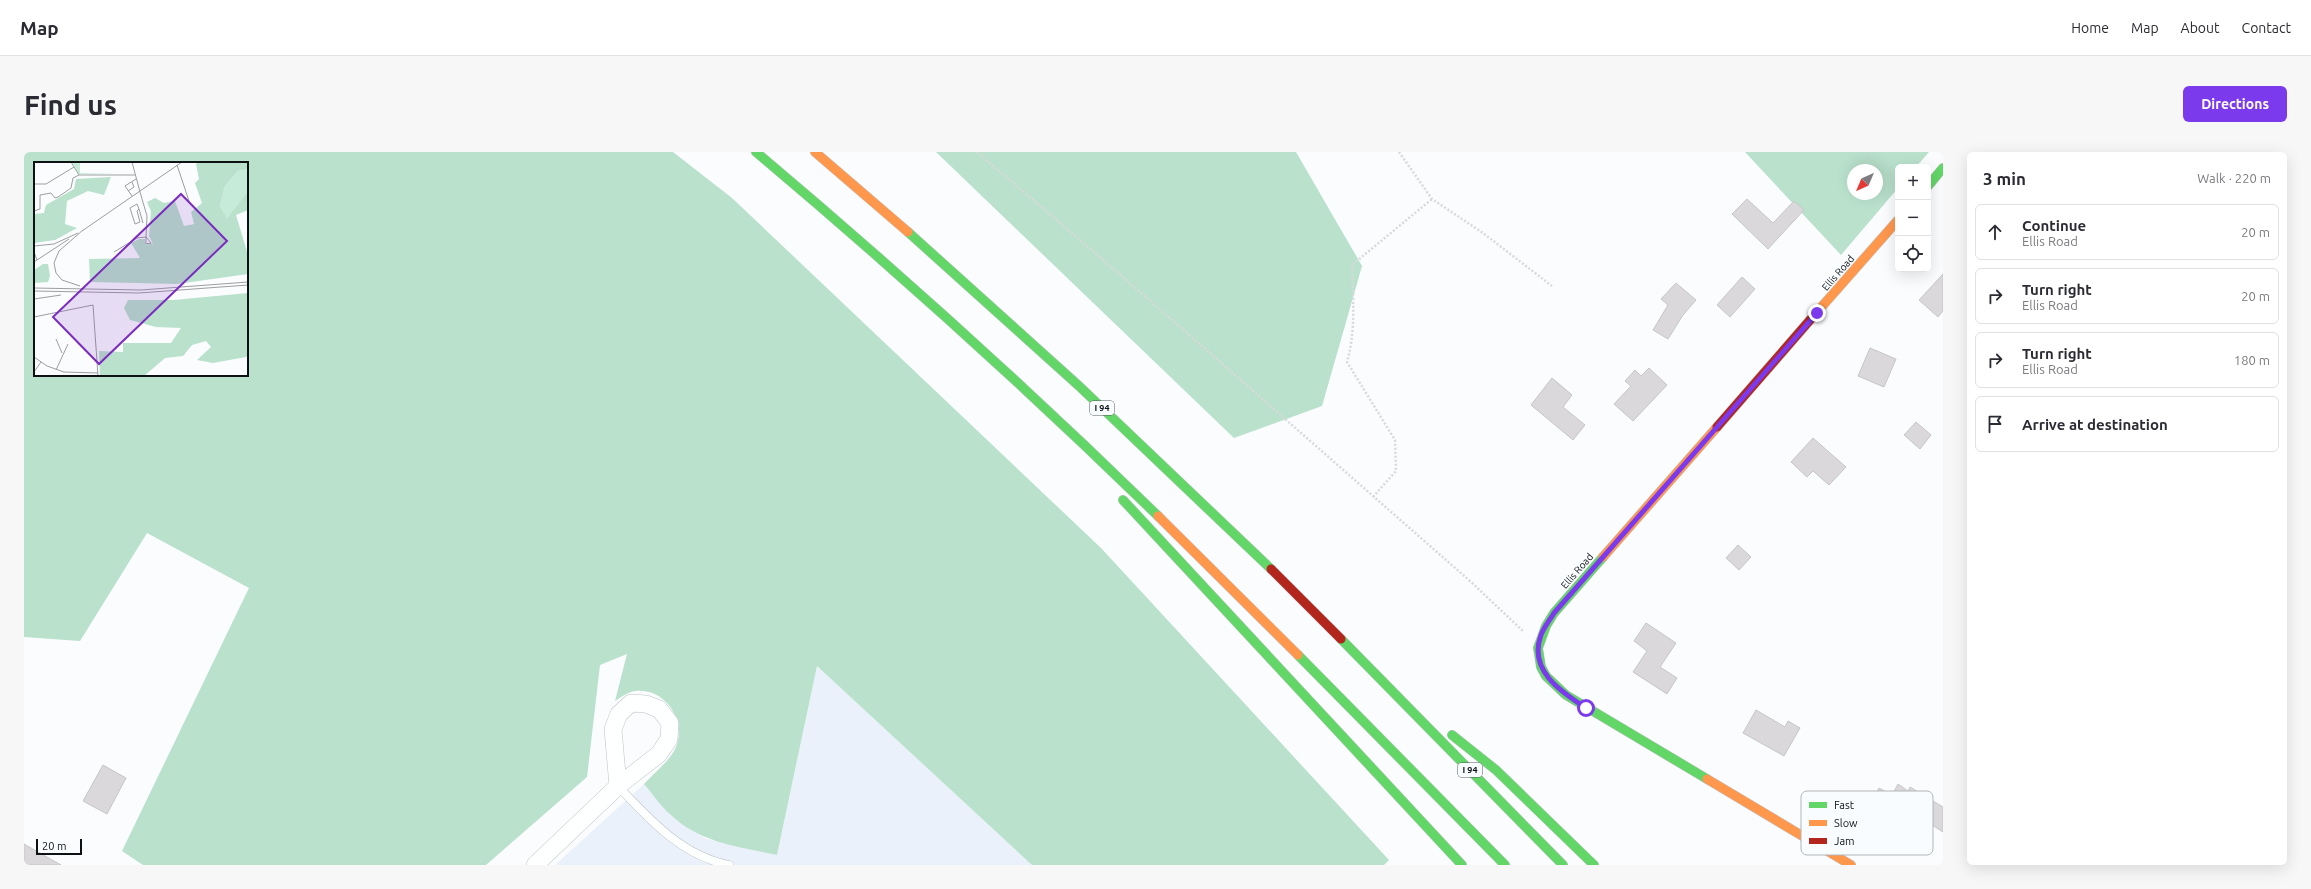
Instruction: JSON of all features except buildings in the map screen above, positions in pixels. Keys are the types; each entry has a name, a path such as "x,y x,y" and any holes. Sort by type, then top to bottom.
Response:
{"main road":[{"path":"756,152 932,304 1059,420 1177,534 1504,865"},
{"name":"I 94","path":"815,152 875,203 1094,400 1223,522 1563,865"},
{"path":"1931,182 1943,168"},
{"name":"Ellis Road","path":"1801,835 1566,695 1546,678 1541,668 1538,656 1540,639 1554,613 1895,223"},
{"path":"1059,420 1095,469"},
{"path":"1116,492 1462,865"},
{"path":"1377,676 1496,770 1594,865"},
{"name":"Ellis Road","path":"1834,855 1851,865"}],"street":[{"path":"535,865 618,786 659,754 669,739 670,723 659,709 646,704 630,703 618,714 613,729 618,786"}],"lane":[{"path":"618,786 649,819 669,837 695,853 729,865"}],"path":[{"path":"977,152 1123,276 1470,581 1522,631 1540,639"},
{"path":"1399,152 1432,199 1483,233 1552,286"},
{"path":"1373,497 1396,470 1395,440 1347,362 1352,344 1354,313 1352,265 1432,199"}],"shaded area":[{"path":"817,666 1032,865 555,865 644,784 670,815 684,826 707,839 777,855"}],"green space":[{"path":"24,152 673,152 732,198 1101,548 1389,860 1384,865 1032,865 817,666 777,855 722,843 695,832 683,825 664,809 644,784 666,762 676,747 679,737 678,727 676,717 671,708 656,694 646,691 635,691 615,701 627,654 600,665 587,777 486,865 143,865 122,851 249,588 147,533 80,641 24,637"},
{"path":"936,152 1296,152 1362,266 1322,406 1234,438"},
{"path":"1745,152 1929,152 1919,164 1895,164 1895,192 1841,255"}],"traffic: fast":[{"path":"756,152 910,285 1011,376 1158,516"},
{"path":"1931,182 1943,168"},
{"path":"908,232 1079,386 1271,569"},
{"path":"1123,500 1462,865"},
{"path":"1603,557 1554,613 1546,626 1538,648 1541,667 1546,676 1566,695 1707,779"},
{"path":"1341,639 1563,865"},
{"path":"1298,655 1505,865"},
{"path":"1452,735 1496,770 1594,865"}],"traffic: slow":[{"path":"815,152 908,232"},
{"path":"1810,320 1895,223"},
{"path":"1603,557 1717,427"},
{"path":"1158,516 1298,655"},
{"path":"1707,779 1801,835"},
{"path":"1834,855 1851,865"}],"traffic: jam":[{"path":"1717,427 1810,320"},
{"path":"1271,569 1341,639"}],"route":[{"path":"1586,708 1566,695 1546,678 1541,668 1538,656 1538,645 1541,633 1554,613 1817,313"}]}
